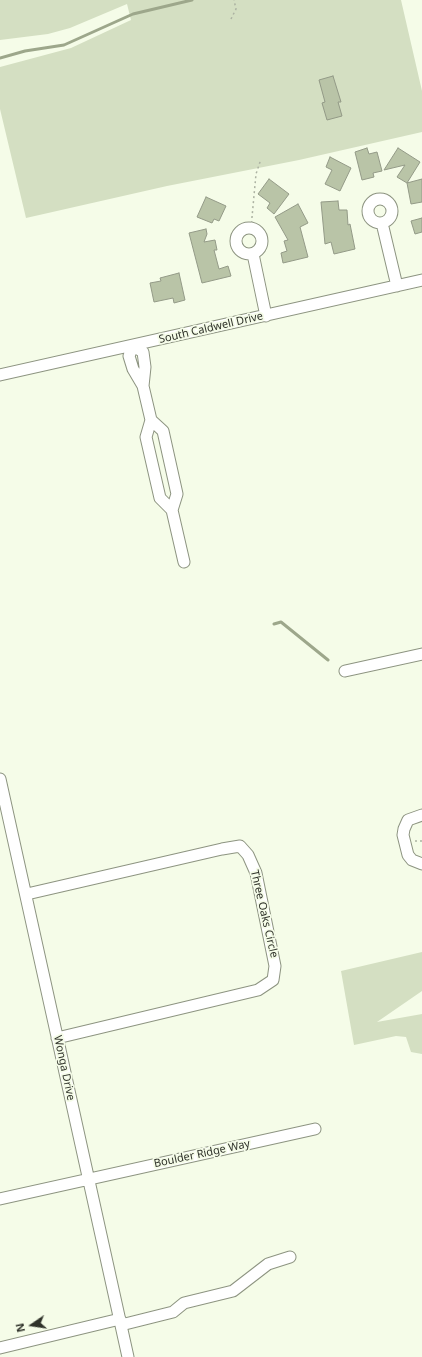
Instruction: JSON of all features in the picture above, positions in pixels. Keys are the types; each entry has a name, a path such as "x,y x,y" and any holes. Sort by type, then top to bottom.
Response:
{"street":[{"path":"382,223 397,286"},
{"path":"251,228 258,232 262,238 261,246 253,254 244,253 236,244 240,232 251,228"},
{"path":"253,254 266,316"},
{"name":"South Caldwell Drive","path":"0,375 422,280"},
{"path":"143,386 145,367 143,352 133,346 129,356 133,369 143,386 151,420 146,436 158,490 160,498 172,510"},
{"path":"133,369 145,367"},
{"path":"151,420 162,431 177,494 172,510 184,562"},
{"path":"345,671 422,654"},
{"name":"Wonga Drive","path":"0,779 27,894 128,1357"},
{"path":"422,814 408,820 403,835 408,855 412,860 422,864"},
{"name":"Three Oaks Circle","path":"27,894 240,846 248,855 256,873 275,966 273,980 258,990 58,1038"},
{"name":"Boulder Ridge Way","path":"0,1199 88,1178 315,1129"},
{"path":"0,1348 173,1312 184,1304 233,1291 268,1264 290,1257"}],"path":[{"path":"231,19 236,9 234,0"},
{"path":"251,228 256,174 261,159"}],"green space":[{"path":"0,0 401,0 422,91 422,132 299,160 167,186 26,218 0,109 0,67 71,48 131,20 127,4 70,28 48,34 0,40"},
{"path":"422,952 422,991 377,1022 422,1014 422,1054 411,1052 406,1037 396,1036 354,1045 341,971"}],"building":[{"path":"333,76 341,102 338,102 342,116 327,120 322,103 325,102 319,80"},
{"path":"367,148 369,154 377,152 382,171 373,173 374,177 362,180 355,152"},
{"path":"398,148 420,162 407,183 397,177 405,165 384,170"},
{"path":"330,157 351,168 340,191 325,184 332,170 326,167"},
{"path":"269,179 289,194 274,214 267,208 270,203 258,194"},
{"path":"422,179 422,202 411,204 407,183"},
{"path":"206,197 226,206 219,221 214,219 212,223 197,217"},
{"path":"338,201 339,210 347,210 348,225 350,224 355,249 334,254 331,242 325,244 321,202"},
{"path":"298,204 308,223 300,227 308,257 283,263 281,253 287,251 284,241 288,240 275,217"},
{"path":"422,218 422,232 415,234 411,221"},
{"path":"206,229 207,234 204,242 215,240 217,250 214,250 219,269 228,266 231,276 202,283 189,233"},
{"path":"179,273 185,300 174,303 173,298 154,302 150,283 161,281 160,278"}],"waterway":[{"path":"0,58 25,51 64,45 133,14 192,0"},
{"path":"274,624 281,622 328,660"}]}
